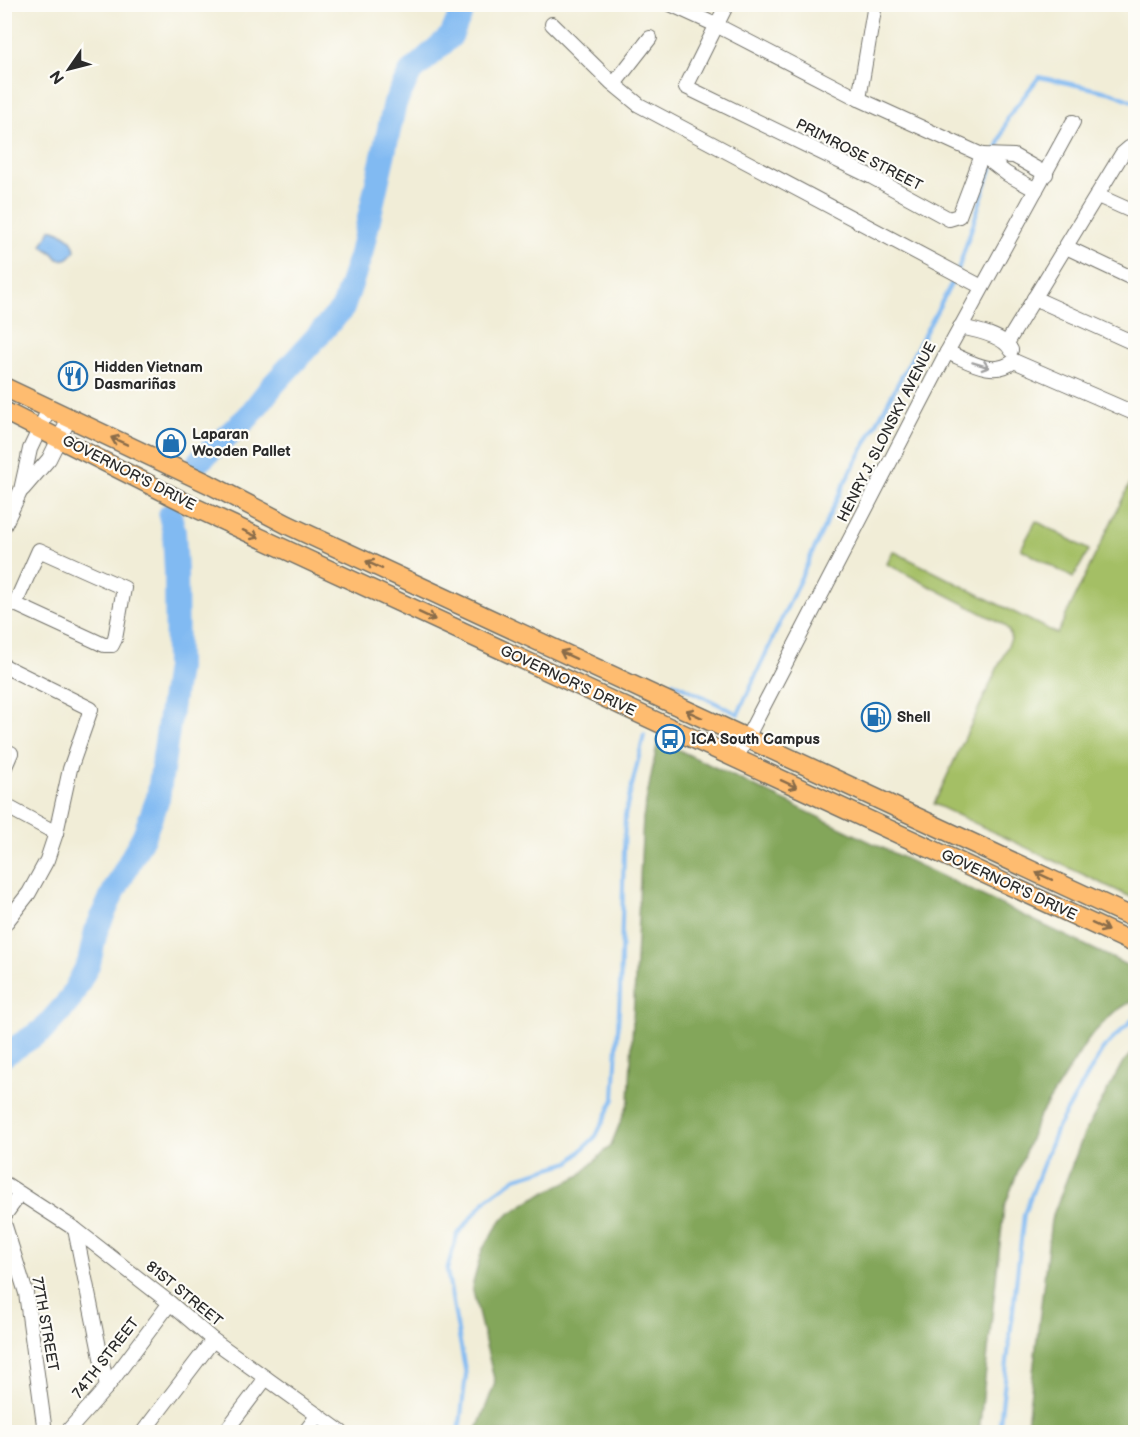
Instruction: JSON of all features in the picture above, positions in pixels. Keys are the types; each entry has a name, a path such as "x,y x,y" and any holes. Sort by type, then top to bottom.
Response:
{"main road":[{"name":"GOVERNOR'S DRIVE","path":"4,387 170,465 299,530 1136,919"},
{"name":"GOVERNOR'S DRIVE","path":"4,411 198,509 1136,944"}],"street":[{"path":"670,4 859,99 982,155 1007,174 1036,190"},
{"path":"716,26 727,4"},
{"path":"859,99 875,4"},
{"path":"552,24 639,105 982,287"},
{"name":"PRIMROSE STREET","path":"716,26 686,87 872,177 949,219 959,216 964,207 982,155"},
{"path":"614,84 650,38"},
{"name":"HENRY J. SLONSKY AVENUE","path":"736,759 960,327 1073,122"},
{"path":"1007,343 1122,154 1132,148"},
{"path":"982,155 1014,156 1046,174"},
{"path":"1098,196 1136,213"},
{"path":"1066,247 1136,280"},
{"path":"1034,298 1136,344"},
{"path":"960,327 978,330 1007,343 1014,361 1136,414"},
{"path":"947,352 984,367 1000,369 1014,361"},
{"path":"4,526 21,490 29,450 49,409"},
{"path":"21,490 49,459 69,419"},
{"path":"39,550 124,588 112,645 104,645 10,602 39,550"},
{"path":"4,666 91,709 70,769 56,832 47,860 29,893 4,925"},
{"path":"4,769 11,753"},
{"path":"4,806 56,832"},
{"name":"81ST STREET","path":"4,1183 75,1229 170,1303 213,1340 341,1432"},
{"path":"4,1216 20,1194"},
{"name":"77TH STREET","path":"4,1223 26,1293 45,1432"},
{"path":"75,1229 107,1388"},
{"name":"74TH STREET","path":"67,1432 107,1388 170,1303"},
{"path":"143,1432 213,1340"},
{"path":"225,1432 266,1378"},
{"path":"305,1432 318,1415"}],"green space":[{"path":"1135,473 1135,899 934,804 1011,639 1009,631 1003,624 887,564 893,551 1057,634"},
{"path":"1036,521 1089,550 1073,578 1021,549"},
{"path":"658,740 1135,969 1135,999 1113,1013 1089,1038 1038,1118 1004,1208 979,1432 476,1432 495,1383 472,1287 482,1250 502,1219 532,1199 579,1176 611,1145 629,1101 643,818"},
{"path":"1135,1051 1135,1432 1026,1432 1051,1220 1084,1134 1123,1062"}],"water":[{"path":"51,229 64,234 72,241 75,250 68,258 58,259 42,246"}],"waterway":[{"path":"199,461 248,417 273,385 343,308 361,254 395,103 410,73 451,36 465,4"},
{"path":"996,153 1008,117 1039,77 1113,93 1136,103"},
{"path":"958,270 992,166"},
{"path":"673,682 738,714 844,484 955,277"},
{"path":"4,1055 43,1030 69,1001 89,963 96,931 144,835 158,798 177,668 176,571 174,532 170,515"},
{"path":"459,1432 466,1375 447,1270 457,1235 487,1199 516,1178 570,1162 596,1136 614,1099 620,992 625,815 644,735"},
{"path":"999,1432 1024,1214 1057,1128 1103,1049 1136,1016"}],"place":[{"name":"Hidden Vietnam Dasmariñas","path":"73,376"},
{"name":"Laparan Wooden Pallet","path":"171,443"},
{"name":"Shell","path":"876,717"},
{"name":"ICA South Campus","path":"670,739"}]}
